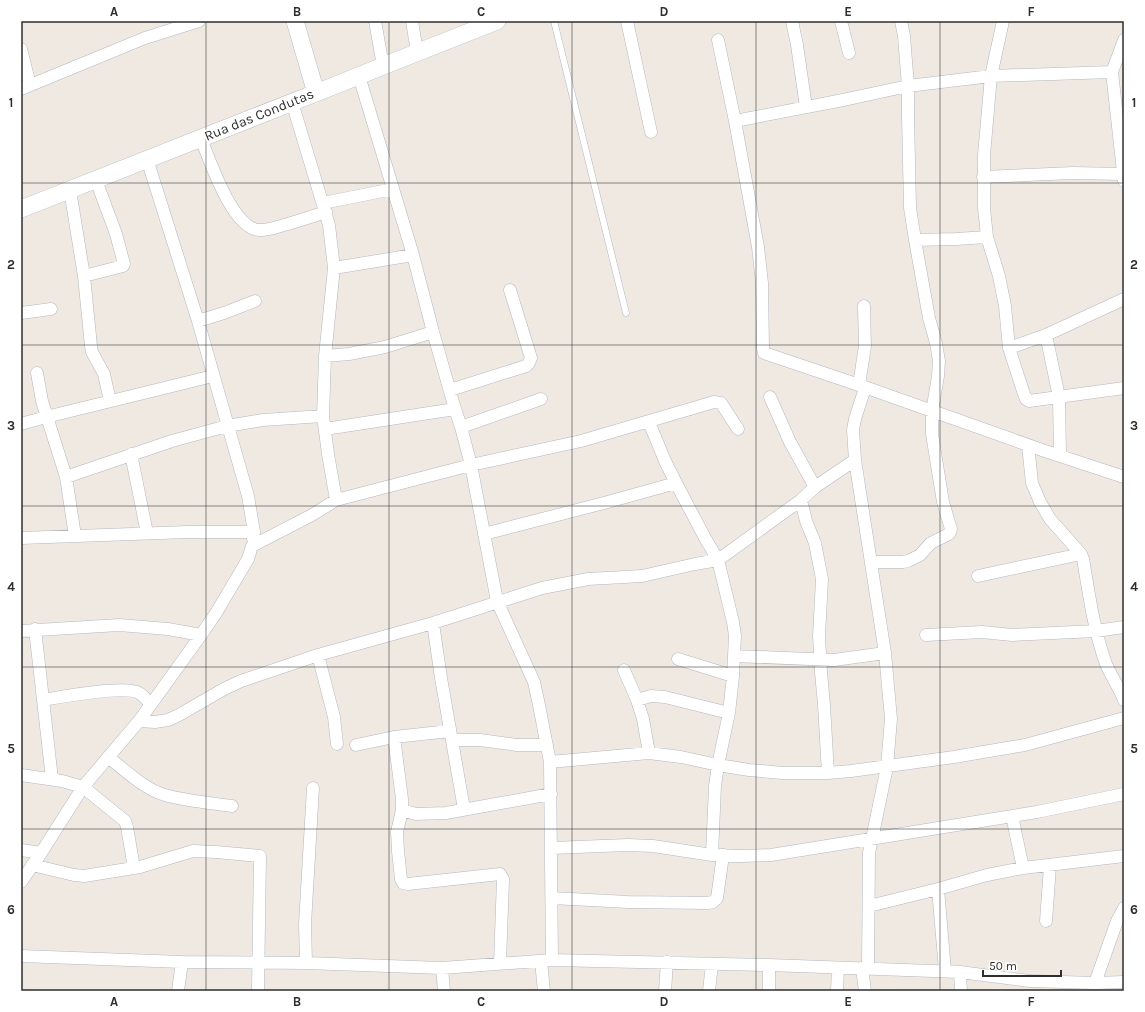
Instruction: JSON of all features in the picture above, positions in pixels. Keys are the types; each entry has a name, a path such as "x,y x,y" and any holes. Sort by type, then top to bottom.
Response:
{"street":[{"path":"21,49 26,87 145,38 199,21"},
{"path":"295,21 316,93"},
{"path":"376,21 383,66"},
{"path":"412,21 417,52"},
{"name":"Rua das Condutas","path":"21,208 201,139 497,21"},
{"path":"627,21 651,132"},
{"path":"792,21 806,107"},
{"path":"841,21 848,54"},
{"path":"872,562 908,561 920,555 931,543 950,532 951,529 943,502 932,434 932,412 939,361 929,318 910,208 908,86 904,36 901,21"},
{"path":"1004,21 991,76 983,177 986,237 999,276 1005,306 1009,348 1026,399 1029,401 1124,388"},
{"path":"718,40 735,121 758,247 762,283 764,353 1124,477"},
{"path":"983,177 1073,173 1123,178 1112,72 1124,40"},
{"path":"735,121 908,86 991,76 1112,72"},
{"path":"359,76 413,255 432,332 461,427 471,465 498,601 534,682 547,745 550,762 552,898 544,991"},
{"path":"292,102 330,225 334,268 325,356 323,416 336,500"},
{"path":"201,139 223,192 241,220 250,228 260,230 273,228 325,208 393,189"},
{"path":"21,882 83,786 139,721 201,635 248,559 252,546 254,532 248,496 198,321 147,159"},
{"path":"84,276 124,264 116,234 96,180"},
{"path":"70,190 84,276 92,352 104,374 110,401"},
{"path":"915,240 986,237"},
{"path":"334,268 413,255"},
{"path":"450,390 526,366 529,363 532,358 510,290"},
{"path":"1009,348 1046,335 1124,299"},
{"path":"198,321 255,301"},
{"path":"864,306 865,346 862,386 853,430 855,460 886,653 891,719 886,767 869,852 865,991"},
{"path":"21,314 51,309"},
{"path":"325,356 350,354 385,347 432,332"},
{"path":"1046,335 1059,397 1060,456"},
{"path":"37,373 46,417 66,477 75,536"},
{"path":"21,424 213,376"},
{"path":"770,397 790,442 815,487"},
{"path":"461,427 541,400"},
{"path":"252,546 312,515 336,500 471,465 581,442 714,402 721,403 738,429"},
{"path":"324,429 455,409"},
{"path":"66,477 172,441 227,426 263,420 323,416"},
{"path":"552,898 628,902 708,903 713,902 717,898 715,786 729,713 735,636 733,622 718,560 676,483 648,422"},
{"path":"1028,445 1032,483 1040,502 1050,519 1081,554 1083,559 1096,631 1106,665 1120,689 1124,700"},
{"path":"131,454 147,533"},
{"path":"139,721 155,722 168,720 241,681 318,656 433,623 542,588 588,579 642,576 718,560 801,500 815,487 855,460"},
{"path":"484,534 676,483"},
{"path":"801,500 806,521 815,543 822,579 819,628 828,773"},
{"path":"21,538 147,533 254,532"},
{"path":"978,576 1081,554"},
{"path":"433,623 440,678 464,809"},
{"path":"21,631 119,625 168,629 201,635"},
{"path":"926,635 982,632 1012,635 1096,631 1124,627"},
{"path":"35,629 52,779"},
{"path":"734,656 840,660 886,653"},
{"path":"318,656 334,717 337,744"},
{"path":"678,659 733,676"},
{"path":"624,670 637,700 643,720 649,753"},
{"path":"43,700 84,693 131,691 139,693 150,704"},
{"path":"637,700 651,696 665,697 729,713"},
{"path":"550,762 649,753 681,757 748,770 783,773 828,773 886,767 954,757 1025,744 1076,732 1098,724 1124,718"},
{"path":"356,745 394,738 451,736 517,745 547,745"},
{"path":"394,738 402,799 402,810 397,838 401,879 403,883 408,884 500,874 503,879 500,963"},
{"path":"108,757 145,785 165,795 232,806"},
{"path":"21,775 52,779 83,786 125,821 134,868"},
{"path":"306,963 305,924 313,788"},
{"path":"402,810 416,814 446,813 551,794"},
{"path":"551,848 628,844 654,846 717,855 771,855 1037,812 1124,794"},
{"path":"1012,816 1023,868"},
{"path":"21,850 41,853"},
{"path":"32,865 84,876 140,867 193,851 223,852 260,856 258,991"},
{"path":"868,906 987,875 1023,868 1124,856"},
{"path":"1046,922 1050,866"},
{"path":"938,889 945,971"},
{"path":"1095,983 1116,921 1124,908"},
{"path":"21,956 182,962 306,963 442,968 547,960 667,962 945,971 1030,981 1095,983 1124,982"},
{"path":"178,991 182,962"},
{"path":"665,991 667,962"},
{"path":"709,991 712,964"},
{"path":"769,965 769,991"},
{"path":"442,968 444,991"},
{"path":"837,991 838,968"},
{"path":"960,972 961,991"}],"lane":[{"path":"554,21 626,313"}]}
